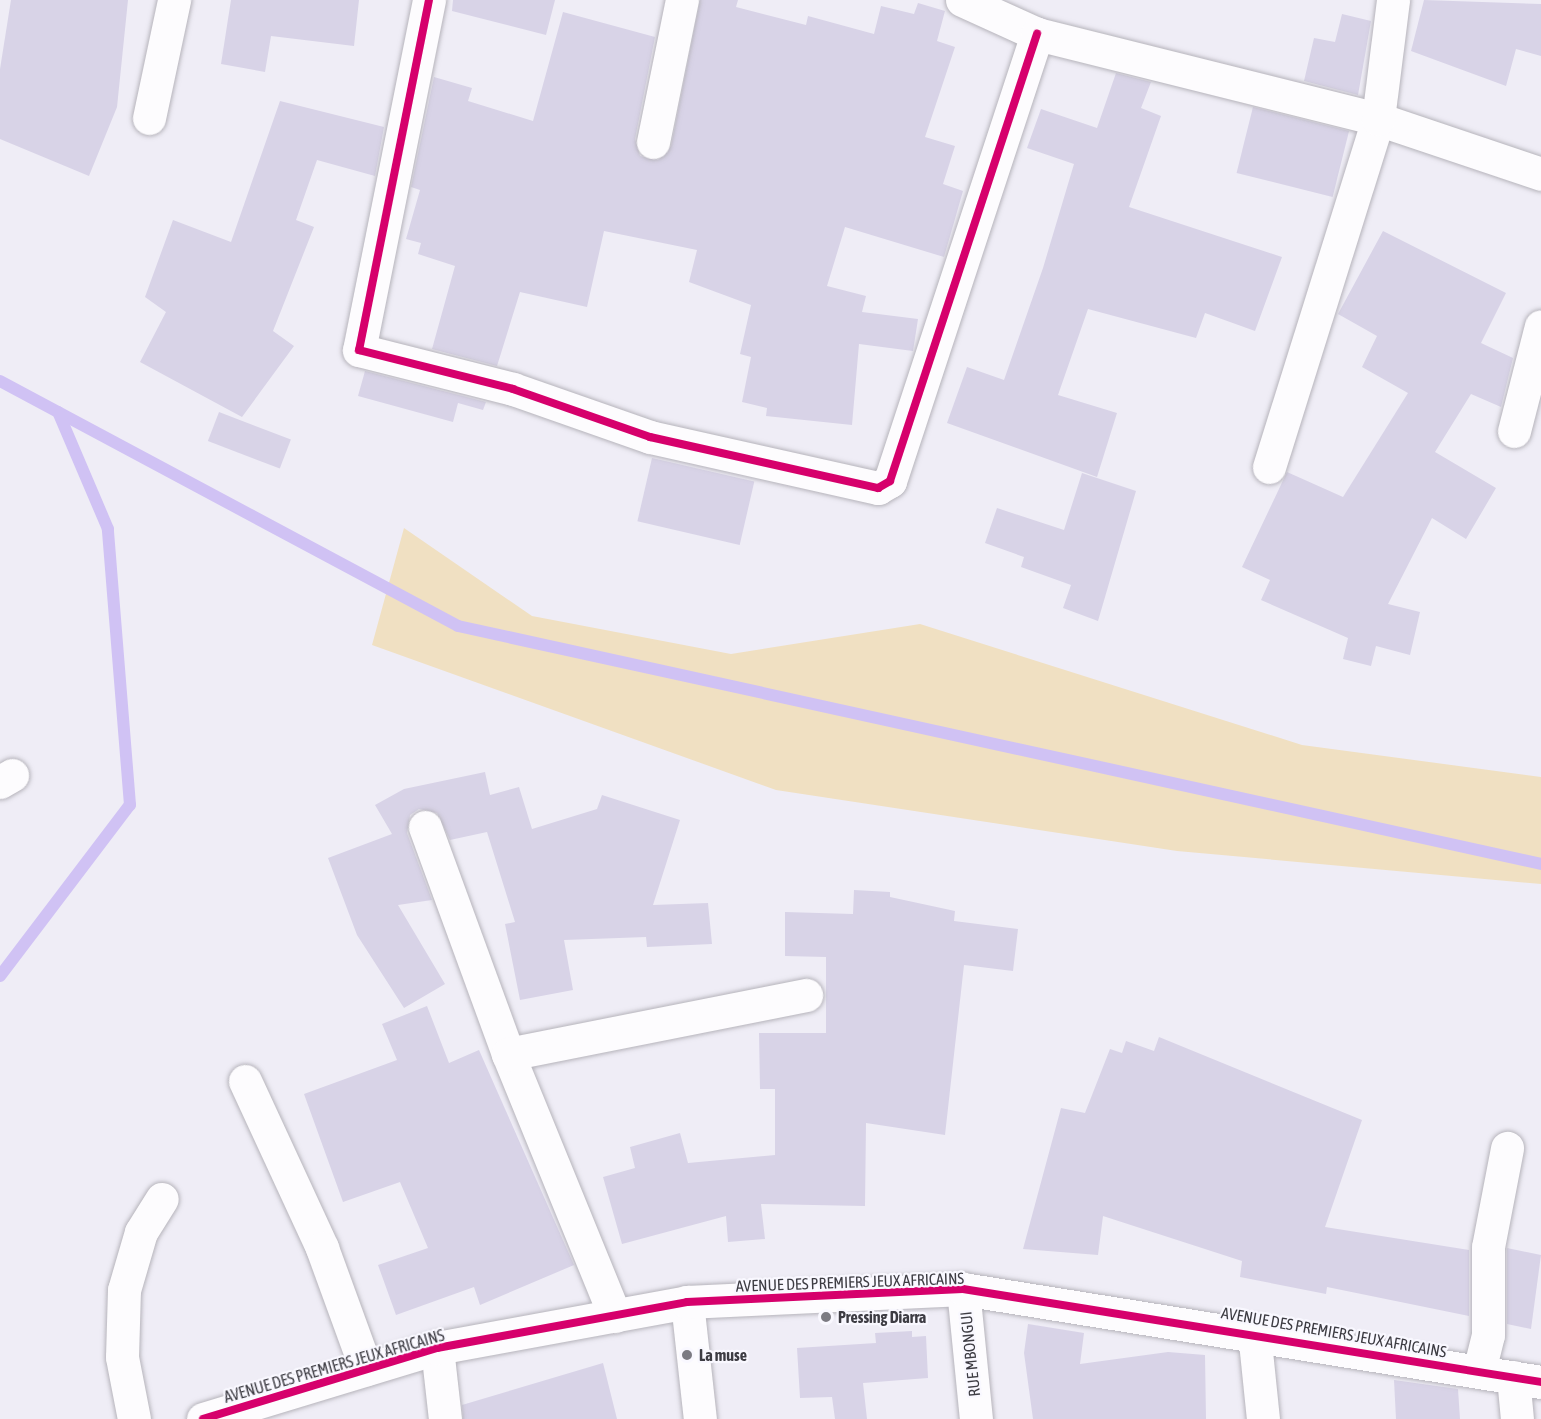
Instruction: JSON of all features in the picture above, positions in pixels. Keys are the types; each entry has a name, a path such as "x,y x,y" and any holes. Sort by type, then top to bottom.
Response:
{"street":[{"path":"149,118 174,0"},
{"path":"429,0 359,350 513,389 650,437 878,488 891,481 1037,34"},
{"path":"653,142 682,0"},
{"path":"962,0 1037,34 1378,119 1541,174"},
{"path":"1269,467 1378,119 1393,0"},
{"path":"1514,431 1541,326"},
{"path":"425,827 508,1054 615,1316"},
{"path":"508,1054 806,995"},
{"path":"245,1081 322,1248 366,1369"},
{"path":"1479,1371 1488,1335 1488,1247 1507,1148"},
{"path":"134,1419 122,1357 124,1290 141,1232 162,1199"},
{"name":"AVENUE DES PREMIERS JEUX AFRICAINS","path":"203,1419 436,1348 687,1302 963,1289 1254,1332 1527,1379"},
{"name":"RUE MBONGUI","path":"963,1289 976,1419"},
{"path":"687,1302 700,1419"},
{"path":"1254,1332 1263,1419"},
{"path":"436,1348 445,1419"},
{"path":"1517,1419 1527,1379"}],"shaded area":[{"path":"404,528 532,616 731,654 920,624 1302,745 1541,777 1541,884 1177,851 776,790 372,645"}],"building":[{"path":"11,0 128,0 117,107 89,176 0,139 0,69"},
{"path":"231,0 359,0 354,46 271,36 265,72 221,64"},
{"path":"453,0 555,0 546,35 452,11"},
{"path":"700,0 738,0 736,7 806,25 808,16 874,34 881,6 914,14 918,3 945,11 937,41 955,47 925,137 955,146 943,184 963,191 944,257 845,227 827,286 866,296 862,312 918,319 913,351 859,344 852,425 766,416 767,408 742,402 751,357 740,354 751,305 689,282 697,250 604,231 587,307 520,292 497,366 432,349 455,266 418,254 421,243 406,239 420,190 411,187 434,77 472,88 468,101 533,121 563,12 655,37 635,139 640,156 658,160 671,146"},
{"path":"1424,0 1541,4 1541,56 1516,49 1506,86 1411,51"},
{"path":"1342,14 1371,21 1358,95 1304,81 1314,38 1335,42"},
{"path":"1116,73 1151,82 1141,108 1161,116 1129,207 1282,257 1255,331 1205,313 1196,338 1088,309 1058,395 1117,413 1097,477 947,423 967,367 1004,380 1043,268 1074,164 1027,148 1041,109 1097,128"},
{"path":"280,101 384,127 375,176 317,160 296,220 314,227 273,331 294,346 242,417 140,362 166,312 145,297 173,220 231,242"},
{"path":"1253,107 1349,131 1333,197 1237,173"},
{"path":"1383,231 1506,293 1481,343 1513,358 1501,407 1471,394 1435,452 1496,488 1466,539 1432,518 1388,604 1420,612 1410,655 1376,646 1371,666 1343,659 1348,638 1261,600 1270,580 1242,567 1287,472 1343,497 1408,393 1362,367 1377,336 1338,314"},
{"path":"365,371 486,402 483,410 458,403 453,422 358,396"},
{"path":"219,412 291,440 280,469 208,441"},
{"path":"652,458 754,482 740,545 637,521"},
{"path":"1082,473 1136,491 1098,621 1063,608 1071,585 1021,567 1024,557 985,543 997,508 1064,530"},
{"path":"485,772 490,795 519,787 532,829 597,809 602,795 680,820 653,905 708,903 712,944 647,947 646,937 564,940 573,990 520,1000 505,924 515,922 487,832 450,840 437,813 419,809 410,815 407,833 432,900 398,905 445,984 404,1008 357,935 328,858 392,834 375,805 404,789"},
{"path":"854,890 890,892 890,897 955,911 954,921 1018,929 1013,971 964,965 945,1135 866,1123 865,1206 761,1204 765,1239 728,1242 726,1216 622,1244 603,1177 635,1168 630,1147 680,1133 688,1163 775,1155 775,1089 760,1089 759,1033 826,1033 826,957 785,956 785,912 853,914"},
{"path":"427,1006 449,1063 479,1050 574,1265 480,1305 474,1287 396,1315 378,1265 428,1248 400,1182 343,1202 304,1094 397,1060 382,1024"},
{"path":"1159,1037 1362,1120 1325,1227 1469,1250 1469,1316 1327,1287 1326,1294 1240,1277 1242,1261 1103,1216 1098,1255 1023,1249 1061,1108 1085,1113 1110,1049 1122,1053 1126,1041 1154,1051"},
{"path":"1507,1248 1541,1255 1531,1329 1507,1324"},
{"path":"1028,1324 1084,1333 1080,1364 1168,1352 1205,1355 1206,1419 1033,1419 1024,1353"},
{"path":"912,1331 912,1337 926,1336 928,1378 863,1383 867,1419 835,1419 832,1397 800,1398 797,1348 876,1343 875,1333"},
{"path":"603,1363 617,1419 463,1419 462,1405"},
{"path":"1394,1380 1458,1389 1460,1419 1396,1419"}],"waterway":[{"path":"0,381 458,626 1541,864"},
{"path":"0,976 130,805 108,529 58,412"}],"cycle path":[{"path":"429,0 359,350 513,389 650,437 878,488 890,481 1037,34"},
{"path":"203,1419 437,1348 687,1302 963,1289 1541,1382"}],"place":[{"name":"Pressing Diarra","path":"826,1317"},
{"name":"La muse","path":"687,1355"}]}
